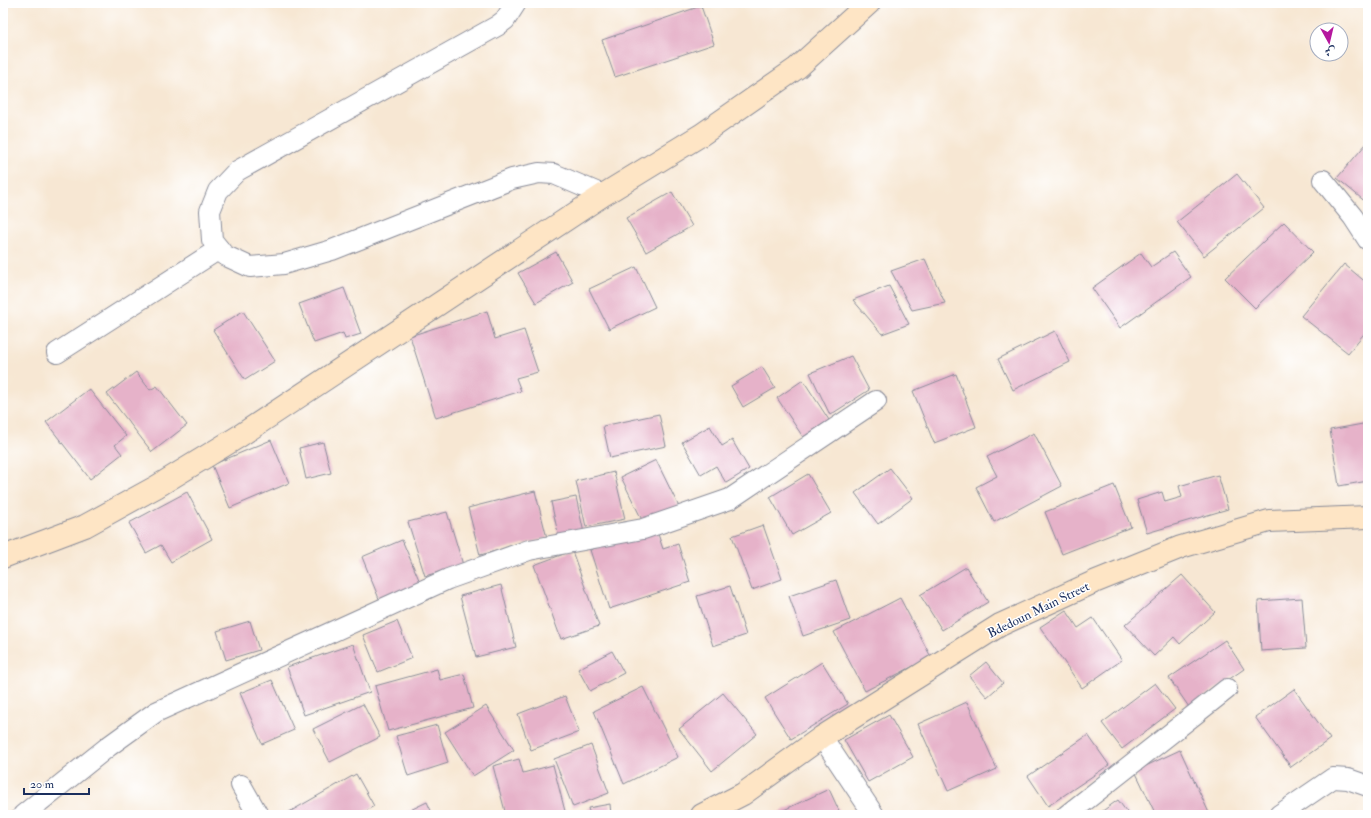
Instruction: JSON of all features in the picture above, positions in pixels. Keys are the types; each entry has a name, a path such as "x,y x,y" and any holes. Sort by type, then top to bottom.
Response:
{"main road":[{"path":"3,557 85,526 163,483 244,433 603,195 701,135 797,68 869,3"},
{"name":"Bdedoun Main Street","path":"702,815 743,794 822,737 1000,626 1094,582 1181,547 1269,521 1368,516"}],"street":[{"path":"516,3 505,20 497,26 238,171 218,191 210,211 212,240 224,255 250,267 284,264 332,250 512,180 539,173 554,174 603,195"},
{"path":"1323,180 1353,217 1368,240"},
{"path":"57,353 219,249"},
{"path":"23,815 109,746 156,712 448,579 528,550 642,529 730,499 876,401"},
{"path":"1067,815 1227,689"},
{"path":"822,737 874,815"},
{"path":"1279,815 1333,778 1348,779 1368,786"},
{"path":"241,785 258,815"}],"building":[{"path":"701,6 714,44 615,77 602,40"},
{"path":"1366,144 1368,145 1368,204 1337,178"},
{"path":"1237,174 1264,208 1204,256 1177,222"},
{"path":"672,192 692,226 646,252 626,218"},
{"path":"1284,222 1313,252 1255,308 1225,278"},
{"path":"556,252 573,282 536,303 518,273"},
{"path":"1173,252 1191,277 1120,328 1092,288 1141,253 1151,267"},
{"path":"925,259 945,303 912,310 891,271"},
{"path":"1344,264 1368,284 1368,329 1348,353 1301,316"},
{"path":"636,267 655,307 609,329 589,289"},
{"path":"889,286 909,324 882,334 853,300"},
{"path":"344,288 361,334 345,339 343,333 314,343 299,304"},
{"path":"243,311 275,361 245,380 213,330"},
{"path":"487,311 495,339 524,330 538,372 516,378 521,391 436,418 410,336"},
{"path":"1055,331 1070,362 1013,390 998,359"},
{"path":"851,356 869,390 830,415 810,373"},
{"path":"762,367 775,388 743,407 731,386"},
{"path":"136,372 150,390 157,386 187,425 152,452 107,394"},
{"path":"956,374 976,427 934,443 913,391"},
{"path":"803,380 829,420 803,437 777,398"},
{"path":"89,389 126,436 115,445 122,454 90,479 46,422"},
{"path":"659,414 666,446 610,458 603,426"},
{"path":"1368,423 1368,481 1339,486 1330,430"},
{"path":"710,426 722,446 732,440 749,469 726,483 716,466 701,475 682,442"},
{"path":"1034,433 1062,486 994,522 976,487 997,476 987,457"},
{"path":"271,440 289,483 230,508 212,465"},
{"path":"323,442 331,473 306,479 299,448"},
{"path":"656,460 680,509 645,526 621,477"},
{"path":"890,468 913,498 878,524 855,493"},
{"path":"614,472 625,519 586,527 576,481"},
{"path":"808,474 831,513 792,535 770,497"},
{"path":"1218,475 1228,509 1147,533 1137,500 1162,492 1165,502 1182,497 1179,486"},
{"path":"1114,485 1131,527 1062,554 1045,512"},
{"path":"535,491 547,538 480,555 468,508"},
{"path":"187,492 212,539 171,562 161,545 146,553 129,523"},
{"path":"576,497 584,533 559,538 551,502"},
{"path":"447,512 463,565 425,576 408,522"},
{"path":"763,525 782,579 752,590 732,536"},
{"path":"656,528 663,549 678,544 690,582 609,609 590,550"},
{"path":"402,540 423,589 382,606 362,557"},
{"path":"572,551 599,626 561,639 534,565"},
{"path":"966,567 988,602 942,630 920,595"},
{"path":"1182,575 1215,612 1180,644 1174,637 1154,656 1125,625"},
{"path":"836,580 850,620 803,636 789,596"},
{"path":"501,585 516,647 476,657 460,596"},
{"path":"730,586 746,635 713,646 697,596"},
{"path":"900,598 931,657 865,691 834,632"},
{"path":"1302,598 1306,648 1261,651 1258,601"},
{"path":"1066,610 1078,628 1093,618 1122,660 1082,688 1040,627"},
{"path":"250,621 259,650 226,660 217,631"},
{"path":"397,621 412,658 378,672 363,635"},
{"path":"1225,640 1244,669 1189,707 1169,678"},
{"path":"353,644 370,692 304,715 287,667"},
{"path":"612,651 624,673 590,691 578,669"},
{"path":"822,662 848,704 791,739 765,698"},
{"path":"986,662 1003,683 987,697 969,676"},
{"path":"437,669 440,680 464,674 473,708 388,731 375,686"},
{"path":"272,680 294,730 262,744 240,693"},
{"path":"1155,683 1175,709 1122,749 1102,723"},
{"path":"643,687 678,757 624,784 594,711"},
{"path":"1294,689 1330,739 1291,767 1255,717"},
{"path":"723,693 757,734 712,771 679,729"},
{"path":"565,696 579,732 531,750 518,714"},
{"path":"967,702 997,769 948,791 918,724"},
{"path":"363,704 380,737 330,762 313,729"},
{"path":"486,706 514,750 473,776 445,732"},
{"path":"889,715 913,757 868,782 844,740"},
{"path":"437,725 448,763 408,776 396,736"},
{"path":"1088,735 1109,765 1048,806 1028,776"},
{"path":"591,745 609,793 573,807 554,759"},
{"path":"1180,750 1210,815 1156,815 1135,771"},
{"path":"519,759 523,773 553,765 566,815 506,815 493,766"},
{"path":"356,774 374,806 359,815 284,815"},
{"path":"829,789 841,815 773,815"},
{"path":"1118,800 1129,815 1097,815"},
{"path":"427,802 433,815 400,815"},
{"path":"610,804 611,815 590,815 588,808"}]}
